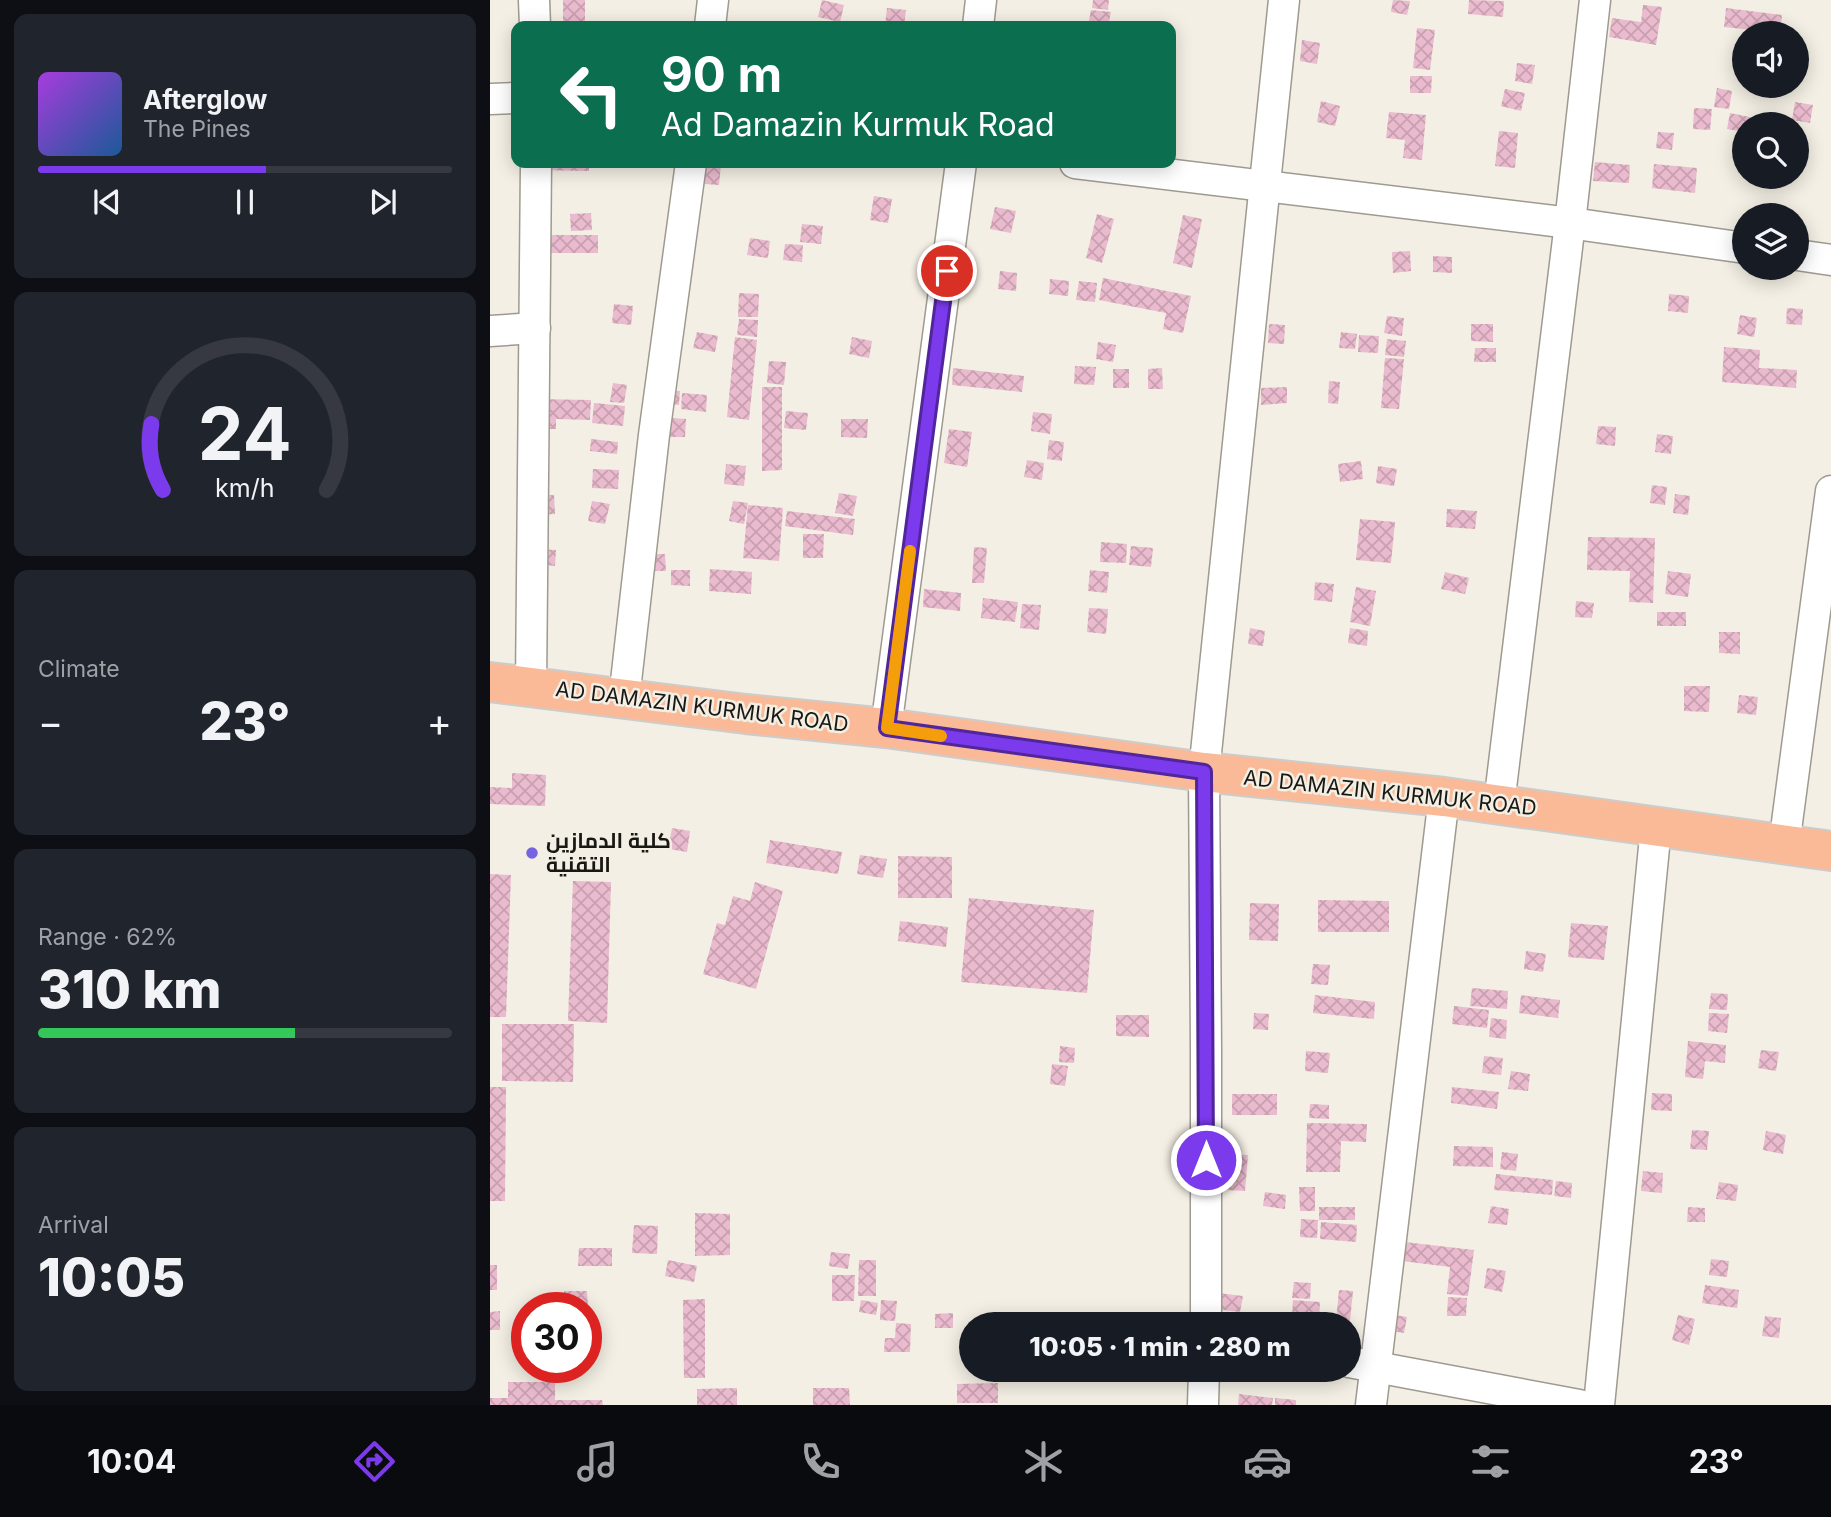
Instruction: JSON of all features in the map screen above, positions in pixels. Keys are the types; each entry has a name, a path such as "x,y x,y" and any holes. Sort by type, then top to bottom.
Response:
{"highway":[{"name":"AD DAMAZIN KURMUK ROAD","path":"490,682 887,728 1204,772 1444,797 1831,850"}],"street":[{"path":"534,0 535,21"},
{"path":"710,21 713,0"},
{"path":"979,21 981,0"},
{"path":"1206,1312 1204,772 1284,0"},
{"path":"1499,804 1595,0"},
{"path":"490,99 511,98"},
{"path":"531,687 536,168"},
{"path":"624,699 654,435 690,168"},
{"path":"887,728 960,168"},
{"path":"1116,168 1570,223 1732,246"},
{"path":"1809,257 1831,260"},
{"path":"490,331 535,328"},
{"path":"1784,845 1831,491"},
{"path":"1371,1405 1363,1364 1444,797"},
{"path":"1599,1405 1657,827"},
{"path":"1363,1364 1579,1405"},
{"path":"1203,1405 1204,1382"}],"building":[{"path":"563,0 585,0 585,21 563,21"},
{"path":"822,0 844,5 840,21 818,17"},
{"path":"1093,0 1109,0 1108,10 1092,8"},
{"path":"1393,0 1410,1 1407,15 1391,12"},
{"path":"1469,0 1504,1 1503,17 1468,14"},
{"path":"1643,5 1662,7 1656,45 1609,37 1612,18 1641,22"},
{"path":"887,8 906,10 905,21 886,21"},
{"path":"1726,8 1782,15 1781,21 1732,21 1732,28 1724,27"},
{"path":"1091,10 1111,12 1109,21 1089,21"},
{"path":"1417,28 1435,30 1430,70 1413,68"},
{"path":"1302,40 1320,43 1317,64 1300,61"},
{"path":"1517,63 1535,65 1532,84 1515,81"},
{"path":"1410,76 1432,76 1431,93 1410,93"},
{"path":"1717,88 1732,91 1729,109 1714,107"},
{"path":"1505,89 1525,93 1521,111 1501,106"},
{"path":"1321,101 1340,106 1335,126 1317,122"},
{"path":"1795,102 1813,105 1810,123 1809,112 1793,112"},
{"path":"1694,108 1712,109 1710,130 1693,129"},
{"path":"1389,112 1426,115 1422,160 1403,158 1405,140 1386,138"},
{"path":"1730,113 1732,113 1732,130 1727,129"},
{"path":"1499,131 1518,133 1515,168 1495,166"},
{"path":"1658,132 1674,133 1672,150 1656,148"},
{"path":"1595,162 1630,165 1629,183 1593,181"},
{"path":"1654,164 1697,168 1695,193 1652,188"},
{"path":"532,168 589,168 589,171"},
{"path":"680,168 721,168 719,185 679,182"},
{"path":"874,196 892,199 888,223 870,220"},
{"path":"995,207 1016,211 1011,233 990,229"},
{"path":"591,213 592,230 571,231 570,214"},
{"path":"1097,214 1114,219 1102,263 1086,258"},
{"path":"1183,215 1202,219 1192,268 1173,263"},
{"path":"802,224 823,226 821,244 800,242"},
{"path":"532,235 598,235 598,253 531,253"},
{"path":"750,238 770,241 768,258 747,255"},
{"path":"785,244 803,245 802,262 783,260"},
{"path":"1410,251 1411,271 1393,273 1392,252"},
{"path":"1433,256 1452,257 1452,273 1433,272"},
{"path":"1000,271 1017,273 1016,291 998,289"},
{"path":"1103,278 1191,296 1183,333 1163,329 1166,313 1099,300"},
{"path":"1050,279 1069,281 1068,296 1049,294"},
{"path":"1079,281 1097,283 1095,302 1076,300"},
{"path":"739,293 759,294 758,317 738,317"},
{"path":"1669,294 1689,296 1688,313 1668,311"},
{"path":"614,304 633,306 631,325 612,323"},
{"path":"1787,308 1803,309 1802,325 1786,324"},
{"path":"1740,315 1757,318 1754,337 1737,334"},
{"path":"1387,316 1404,318 1402,336 1384,333"},
{"path":"739,319 758,320 757,337 737,335"},
{"path":"1269,324 1285,325 1284,344 1268,343"},
{"path":"1471,324 1493,324 1493,342 1471,341"},
{"path":"697,332 718,336 715,352 693,348"},
{"path":"1341,332 1357,334 1355,349 1339,348"},
{"path":"1359,335 1379,336 1378,353 1358,352"},
{"path":"735,337 757,340 749,420 727,417"},
{"path":"852,337 872,341 869,358 849,354"},
{"path":"1387,339 1406,341 1404,357 1385,355"},
{"path":"1098,342 1116,345 1113,362 1096,359"},
{"path":"1724,347 1760,350 1759,368 1797,370 1796,388 1722,382"},
{"path":"1475,348 1496,348 1496,362 1474,362"},
{"path":"1385,358 1404,359 1399,409 1381,408"},
{"path":"769,361 786,362 784,385 767,383"},
{"path":"1075,366 1096,367 1094,385 1074,384"},
{"path":"953,368 1024,376 1022,392 952,385"},
{"path":"1162,368 1163,389 1148,389 1148,369"},
{"path":"1113,369 1129,369 1129,388 1113,388"},
{"path":"1329,381 1340,382 1338,404 1328,403"},
{"path":"613,383 627,385 624,403 610,402"},
{"path":"762,387 782,387 782,470 762,471"},
{"path":"1287,387 1287,403 1261,405 1261,388"},
{"path":"661,390 680,391 679,405 660,404"},
{"path":"682,393 707,395 706,412 681,409"},
{"path":"537,399 591,400 590,420 556,419 556,429 537,429"},
{"path":"594,403 625,406 623,426 592,423"},
{"path":"786,411 808,413 806,430 784,428"},
{"path":"1033,412 1052,414 1050,434 1031,431"},
{"path":"671,418 686,419 685,437 670,437"},
{"path":"841,419 868,419 867,438 841,437"},
{"path":"1598,426 1616,427 1615,446 1596,444"},
{"path":"949,429 972,432 967,467 944,463"},
{"path":"1657,434 1673,436 1671,454 1655,452"},
{"path":"591,439 618,442 617,454 590,451"},
{"path":"1049,440 1064,442 1062,461 1047,459"},
{"path":"1027,460 1044,463 1042,480 1024,477"},
{"path":"1361,461 1363,479 1340,482 1338,464"},
{"path":"726,464 746,466 744,486 724,484"},
{"path":"1378,466 1397,469 1394,486 1376,483"},
{"path":"593,469 619,470 618,489 592,488"},
{"path":"1652,485 1667,487 1665,505 1650,503"},
{"path":"839,493 857,496 853,516 835,513"},
{"path":"1675,494 1690,496 1688,515 1673,513"},
{"path":"554,495 555,514 537,515 536,496"},
{"path":"592,501 610,504 605,524 588,521"},
{"path":"733,501 748,503 744,524 729,521"},
{"path":"748,505 783,508 779,561 743,558"},
{"path":"1447,509 1477,511 1475,529 1446,527"},
{"path":"787,511 855,519 853,535 785,526"},
{"path":"1360,519 1395,522 1391,563 1356,560"},
{"path":"803,534 824,534 823,558 803,558"},
{"path":"1588,537 1655,538 1653,603 1629,602 1630,571 1587,570"},
{"path":"1101,542 1127,544 1126,563 1100,562"},
{"path":"1131,546 1153,548 1151,567 1129,565"},
{"path":"974,547 987,548 984,583 972,583"},
{"path":"538,549 556,550 555,566 537,564"},
{"path":"648,554 665,554 666,571 648,571"},
{"path":"710,569 752,572 751,594 709,591"},
{"path":"671,570 690,570 690,586 671,585"},
{"path":"1090,570 1109,572 1107,593 1088,591"},
{"path":"1668,571 1691,574 1688,597 1665,594"},
{"path":"1445,572 1469,578 1465,594 1441,589"},
{"path":"1315,582 1334,584 1332,602 1314,600"},
{"path":"1356,587 1376,591 1370,626 1350,622"},
{"path":"924,589 961,593 960,611 923,607"},
{"path":"983,598 1018,602 1015,622 981,618"},
{"path":"1576,601 1594,603 1592,618 1575,617"},
{"path":"1022,604 1041,605 1039,630 1020,628"},
{"path":"1089,608 1108,609 1106,634 1087,632"},
{"path":"1657,612 1686,612 1686,626 1657,626"},
{"path":"1250,628 1265,631 1263,646 1248,644"},
{"path":"1350,628 1368,631 1367,646 1348,643"},
{"path":"1719,632 1740,632 1740,654 1719,653"},
{"path":"1684,686 1710,686 1709,712 1684,711"},
{"path":"1739,695 1758,697 1756,715 1737,713"},
{"path":"512,773 546,775 545,806 490,804 490,787 512,788"},
{"path":"672,828 690,831 687,852 668,849"},
{"path":"770,840 842,852 838,874 766,863"},
{"path":"860,855 887,859 883,878 857,874"},
{"path":"898,856 952,857 952,898 898,898"},
{"path":"490,874 511,875 506,1017 490,1017"},
{"path":"573,881 611,882 607,1023 568,1021"},
{"path":"755,882 783,891 756,989 703,974 717,923 725,925 733,896 750,901"},
{"path":"969,898 1094,910 1087,993 961,982"},
{"path":"1318,900 1389,901 1389,932 1318,932"},
{"path":"1250,903 1279,904 1278,941 1249,940"},
{"path":"900,921 948,927 946,947 898,941"},
{"path":"1571,923 1608,926 1604,960 1568,957"},
{"path":"1526,951 1546,954 1543,972 1524,969"},
{"path":"1313,964 1330,965 1328,985 1311,984"},
{"path":"1472,988 1508,991 1507,1009 1470,1006"},
{"path":"1711,993 1728,994 1727,1010 1709,1009"},
{"path":"1315,995 1375,1002 1374,1019 1313,1013"},
{"path":"1521,995 1560,1000 1558,1018 1519,1013"},
{"path":"1454,1006 1489,1010 1487,1028 1452,1024"},
{"path":"1254,1013 1269,1014 1268,1030 1253,1029"},
{"path":"1709,1013 1729,1014 1727,1033 1708,1031"},
{"path":"1116,1015 1149,1015 1149,1037 1116,1036"},
{"path":"1491,1018 1507,1020 1506,1039 1489,1037"},
{"path":"502,1024 574,1024 573,1082 502,1081"},
{"path":"1688,1041 1726,1045 1725,1063 1705,1061 1703,1079 1685,1077"},
{"path":"1060,1046 1075,1048 1074,1063 1059,1062"},
{"path":"1761,1050 1779,1052 1776,1071 1758,1068"},
{"path":"1306,1051 1330,1053 1328,1073 1305,1071"},
{"path":"1484,1056 1503,1058 1501,1075 1482,1073"},
{"path":"1052,1064 1068,1066 1065,1086 1050,1084"},
{"path":"1511,1071 1530,1074 1528,1091 1508,1089"},
{"path":"490,1087 506,1087 505,1201 490,1201"},
{"path":"1452,1087 1499,1092 1497,1109 1451,1103"},
{"path":"1652,1093 1672,1094 1672,1111 1651,1110"},
{"path":"1232,1094 1277,1094 1277,1115 1232,1115"},
{"path":"1310,1104 1329,1105 1329,1119 1309,1118"},
{"path":"1307,1123 1367,1124 1366,1142 1341,1141 1340,1172 1306,1172"},
{"path":"1692,1130 1709,1131 1707,1150 1690,1149"},
{"path":"1766,1131 1786,1135 1783,1154 1763,1150"},
{"path":"1454,1146 1493,1147 1493,1167 1453,1166"},
{"path":"1502,1152 1518,1154 1516,1171 1500,1169"},
{"path":"1227,1154 1248,1155 1245,1191 1225,1190"},
{"path":"1643,1171 1663,1173 1662,1193 1641,1191"},
{"path":"1496,1174 1553,1180 1552,1195 1494,1190"},
{"path":"1556,1181 1572,1183 1571,1198 1554,1196"},
{"path":"1719,1182 1738,1185 1736,1201 1716,1199"},
{"path":"1299,1187 1315,1187 1315,1211 1300,1211"},
{"path":"1265,1192 1286,1195 1285,1209 1263,1206"},
{"path":"1491,1206 1509,1209 1507,1225 1488,1223"},
{"path":"1319,1207 1355,1207 1355,1220 1319,1220"},
{"path":"1688,1207 1705,1208 1705,1222 1687,1222"},
{"path":"695,1213 730,1214 730,1255 695,1256"},
{"path":"1301,1219 1318,1220 1317,1238 1300,1237"},
{"path":"1321,1222 1357,1225 1356,1242 1320,1239"},
{"path":"634,1225 658,1226 657,1254 632,1253"},
{"path":"1396,1241 1474,1250 1468,1296 1447,1294 1450,1267 1394,1260"},
{"path":"579,1248 612,1248 612,1266 578,1266"},
{"path":"831,1252 850,1254 848,1269 829,1266"},
{"path":"1711,1259 1729,1261 1727,1277 1709,1275"},
{"path":"668,1260 697,1266 694,1282 665,1276"},
{"path":"859,1260 876,1260 876,1296 858,1296"},
{"path":"490,1265 497,1265 497,1290 490,1290"},
{"path":"1487,1268 1506,1271 1502,1292 1484,1288"},
{"path":"832,1275 855,1275 854,1301 832,1301"},
{"path":"1294,1282 1311,1283 1310,1299 1292,1298"},
{"path":"1705,1285 1739,1290 1737,1308 1702,1303"},
{"path":"1339,1290 1353,1291 1351,1312 1337,1312"},
{"path":"1218,1293 1243,1296 1240,1312 1216,1309"},
{"path":"1448,1297 1467,1298 1466,1316 1447,1316"},
{"path":"705,1299 705,1378 684,1378 683,1300"},
{"path":"861,1300 878,1303 876,1315 859,1312"},
{"path":"881,1300 897,1301 895,1321 880,1320"},
{"path":"1293,1300 1320,1302 1319,1312 1292,1312"},
{"path":"500,1311 500,1330 490,1330 490,1312"},
{"path":"953,1313 953,1328 935,1328 935,1314"},
{"path":"1388,1314 1407,1317 1404,1333 1386,1330"},
{"path":"1678,1315 1695,1319 1689,1345 1672,1340"},
{"path":"1765,1316 1781,1318 1779,1338 1762,1336"},
{"path":"896,1323 911,1324 910,1352 884,1352 885,1338 895,1338"},
{"path":"508,1382 555,1383 555,1400 602,1400 603,1405 490,1405 490,1398 508,1398"},
{"path":"998,1383 998,1403 957,1403 957,1384"},
{"path":"737,1388 737,1405 697,1405 697,1389"},
{"path":"813,1388 849,1388 850,1405 813,1405"},
{"path":"1239,1394 1273,1398 1272,1405 1238,1405"},
{"path":"1275,1398 1296,1400 1296,1405 1275,1405"}],"slow traffic":[{"path":"910,551 887,728 941,736"}],"place":[{"name":"كلية الدمازين التقنية","path":"532,853"}],"route":[{"path":"947,271 887,728 1204,772 1206,1160"}]}
